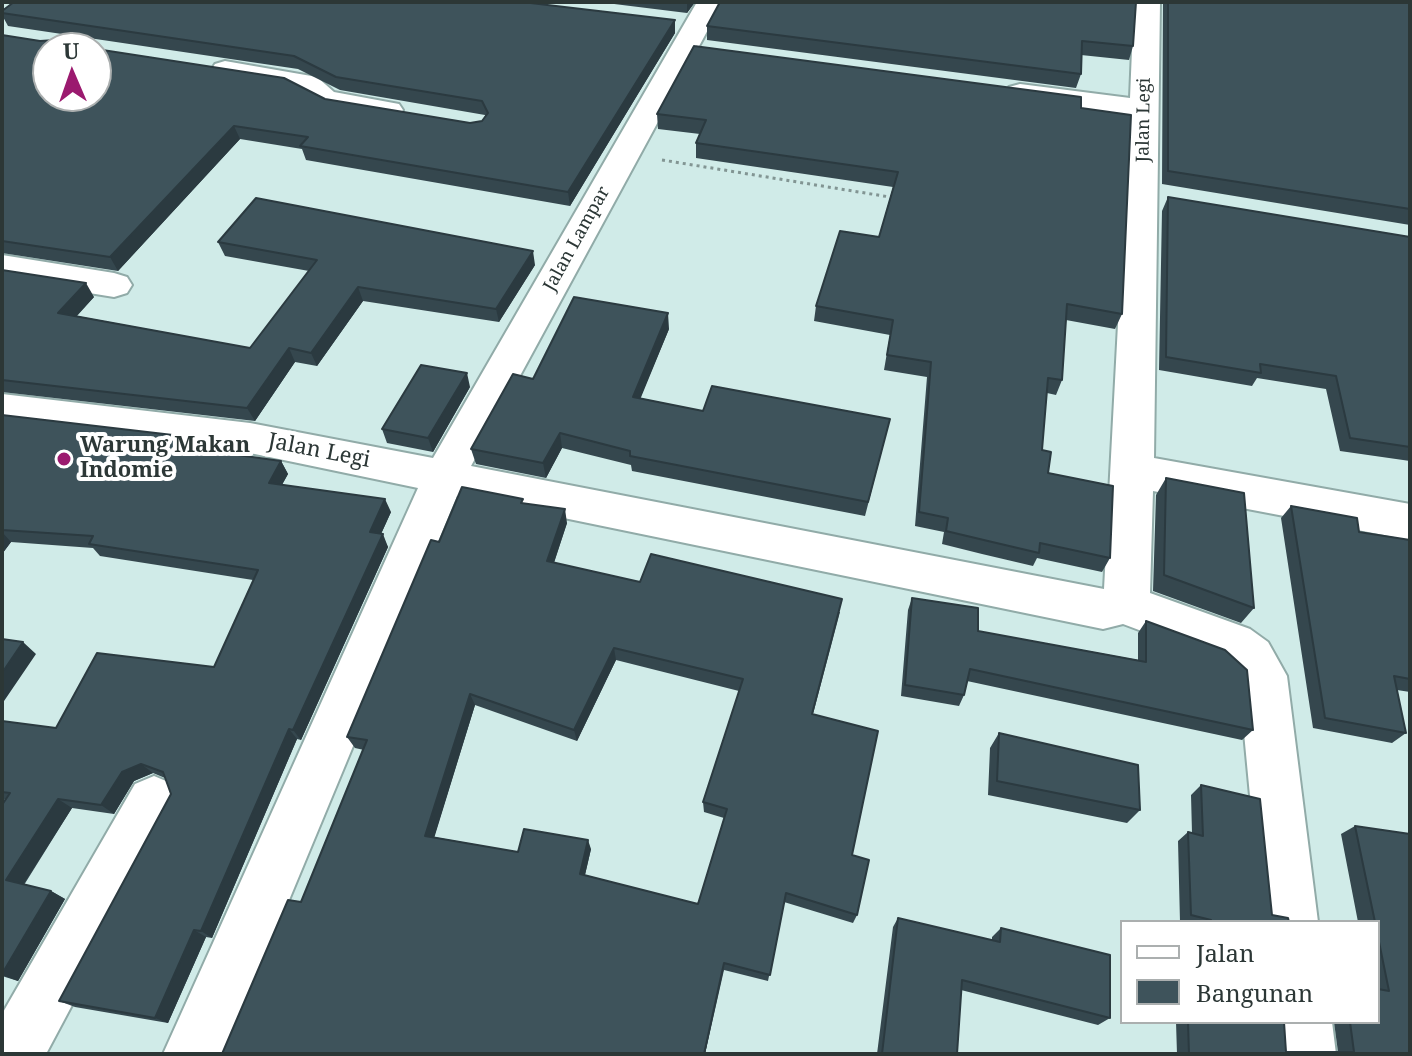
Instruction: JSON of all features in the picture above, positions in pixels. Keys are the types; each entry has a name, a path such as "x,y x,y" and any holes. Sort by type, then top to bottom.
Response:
{"street":[{"name":"Jalan Legi","path":"2,409 250,438 1103,609 1123,604 1127,592 1142,238 1158,197 1143,109 1147,2"},
{"name":"Jalan Lampar","path":"194,1054 444,477 694,30"},
{"path":"189,64 307,83 325,99 416,115"},
{"path":"985,88 1143,109"},
{"path":"2,267 114,285"},
{"path":"1133,471 1410,522"},
{"path":"1123,604 1233,644 1251,657 1263,676 1290,920"},
{"path":"13,1054 154,802"},
{"path":"1302,1024 1305,1054"}],"path":[{"path":"625,154 907,200"}],"building":[{"path":"14,2 522,2 675,20 568,192 300,146 308,137 234,126 110,257 2,241 2,35 32,40 32,112 112,112 112,51 284,78 325,99 470,123 482,121 488,113 482,101 336,77 294,56 2,11"},
{"path":"720,2 1136,2 1133,46 1082,41 1081,74 707,26"},
{"path":"1168,2 1410,2 1410,209 1168,171"},
{"path":"694,46 1081,97 1081,108 1131,115 1122,314 1067,304 1062,380 1048,378 1042,450 1051,452 1048,473 1113,486 1110,558 1040,543 1039,553 946,531 948,518 919,512 931,362 887,355 893,320 816,306 840,231 879,237 898,172 696,143 706,120 657,114"},
{"path":"1168,197 1410,237 1410,447 1350,438 1336,376 1260,364 1261,373 1166,357"},
{"path":"256,198 533,251 496,309 358,287 311,353 289,348 247,408 2,380 2,270 86,283 58,313 250,348 317,260 218,242"},
{"path":"574,297 668,313 633,397 703,411 712,386 890,419 868,502 630,456 630,451 560,433 543,463 471,449 513,374 533,379"},
{"path":"421,365 467,373 428,438 382,429"},
{"path":"2,415 224,441 216,452 281,461 269,483 385,499 370,532 383,534 293,730 289,729 201,931 194,930 155,1018 59,1001 171,794 163,772 141,764 122,772 101,805 58,799 6,880 51,891 2,974 2,805 10,793 2,792 2,721 56,728 97,653 214,667 258,570 89,544 93,536 2,530"},
{"path":"1166,478 1244,493 1254,608 1164,575"},
{"path":"462,487 523,499 521,503 565,509 547,561 640,582 651,554 842,599 812,714 878,731 852,855 869,860 857,915 786,893 770,975 724,963 704,1054 222,1054 288,900 301,902 367,740 347,737 431,540 439,542","holes":["614,648 743,679 703,802 727,809 698,904 580,874 588,840 524,829 518,852 425,836 470,694 574,730"]},
{"path":"1291,506 1357,518 1359,532 1410,540 1410,679 1394,676 1406,733 1325,718"},
{"path":"912,598 978,608 978,631 1146,662 1146,621 1225,650 1247,670 1253,730 970,669 964,695 905,685"},
{"path":"2,639 23,642 2,673"},
{"path":"999,733 1138,765 1140,810 997,781"},
{"path":"1201,785 1260,799 1272,915 1288,920 1211,920 1191,915 1188,832 1203,836"},
{"path":"1355,826 1410,834 1410,1054 1189,1054 1188,1024 1284,1024 1286,1052 1354,1052 1350,1024 1380,1024 1380,989 1389,991 1380,947 1380,920 1375,920"},
{"path":"898,918 1000,942 1001,928 1110,955 1110,1018 962,980 957,1054 882,1054"}],"place":[{"name":"Warung Makan Indomie","path":"64,459"}]}
